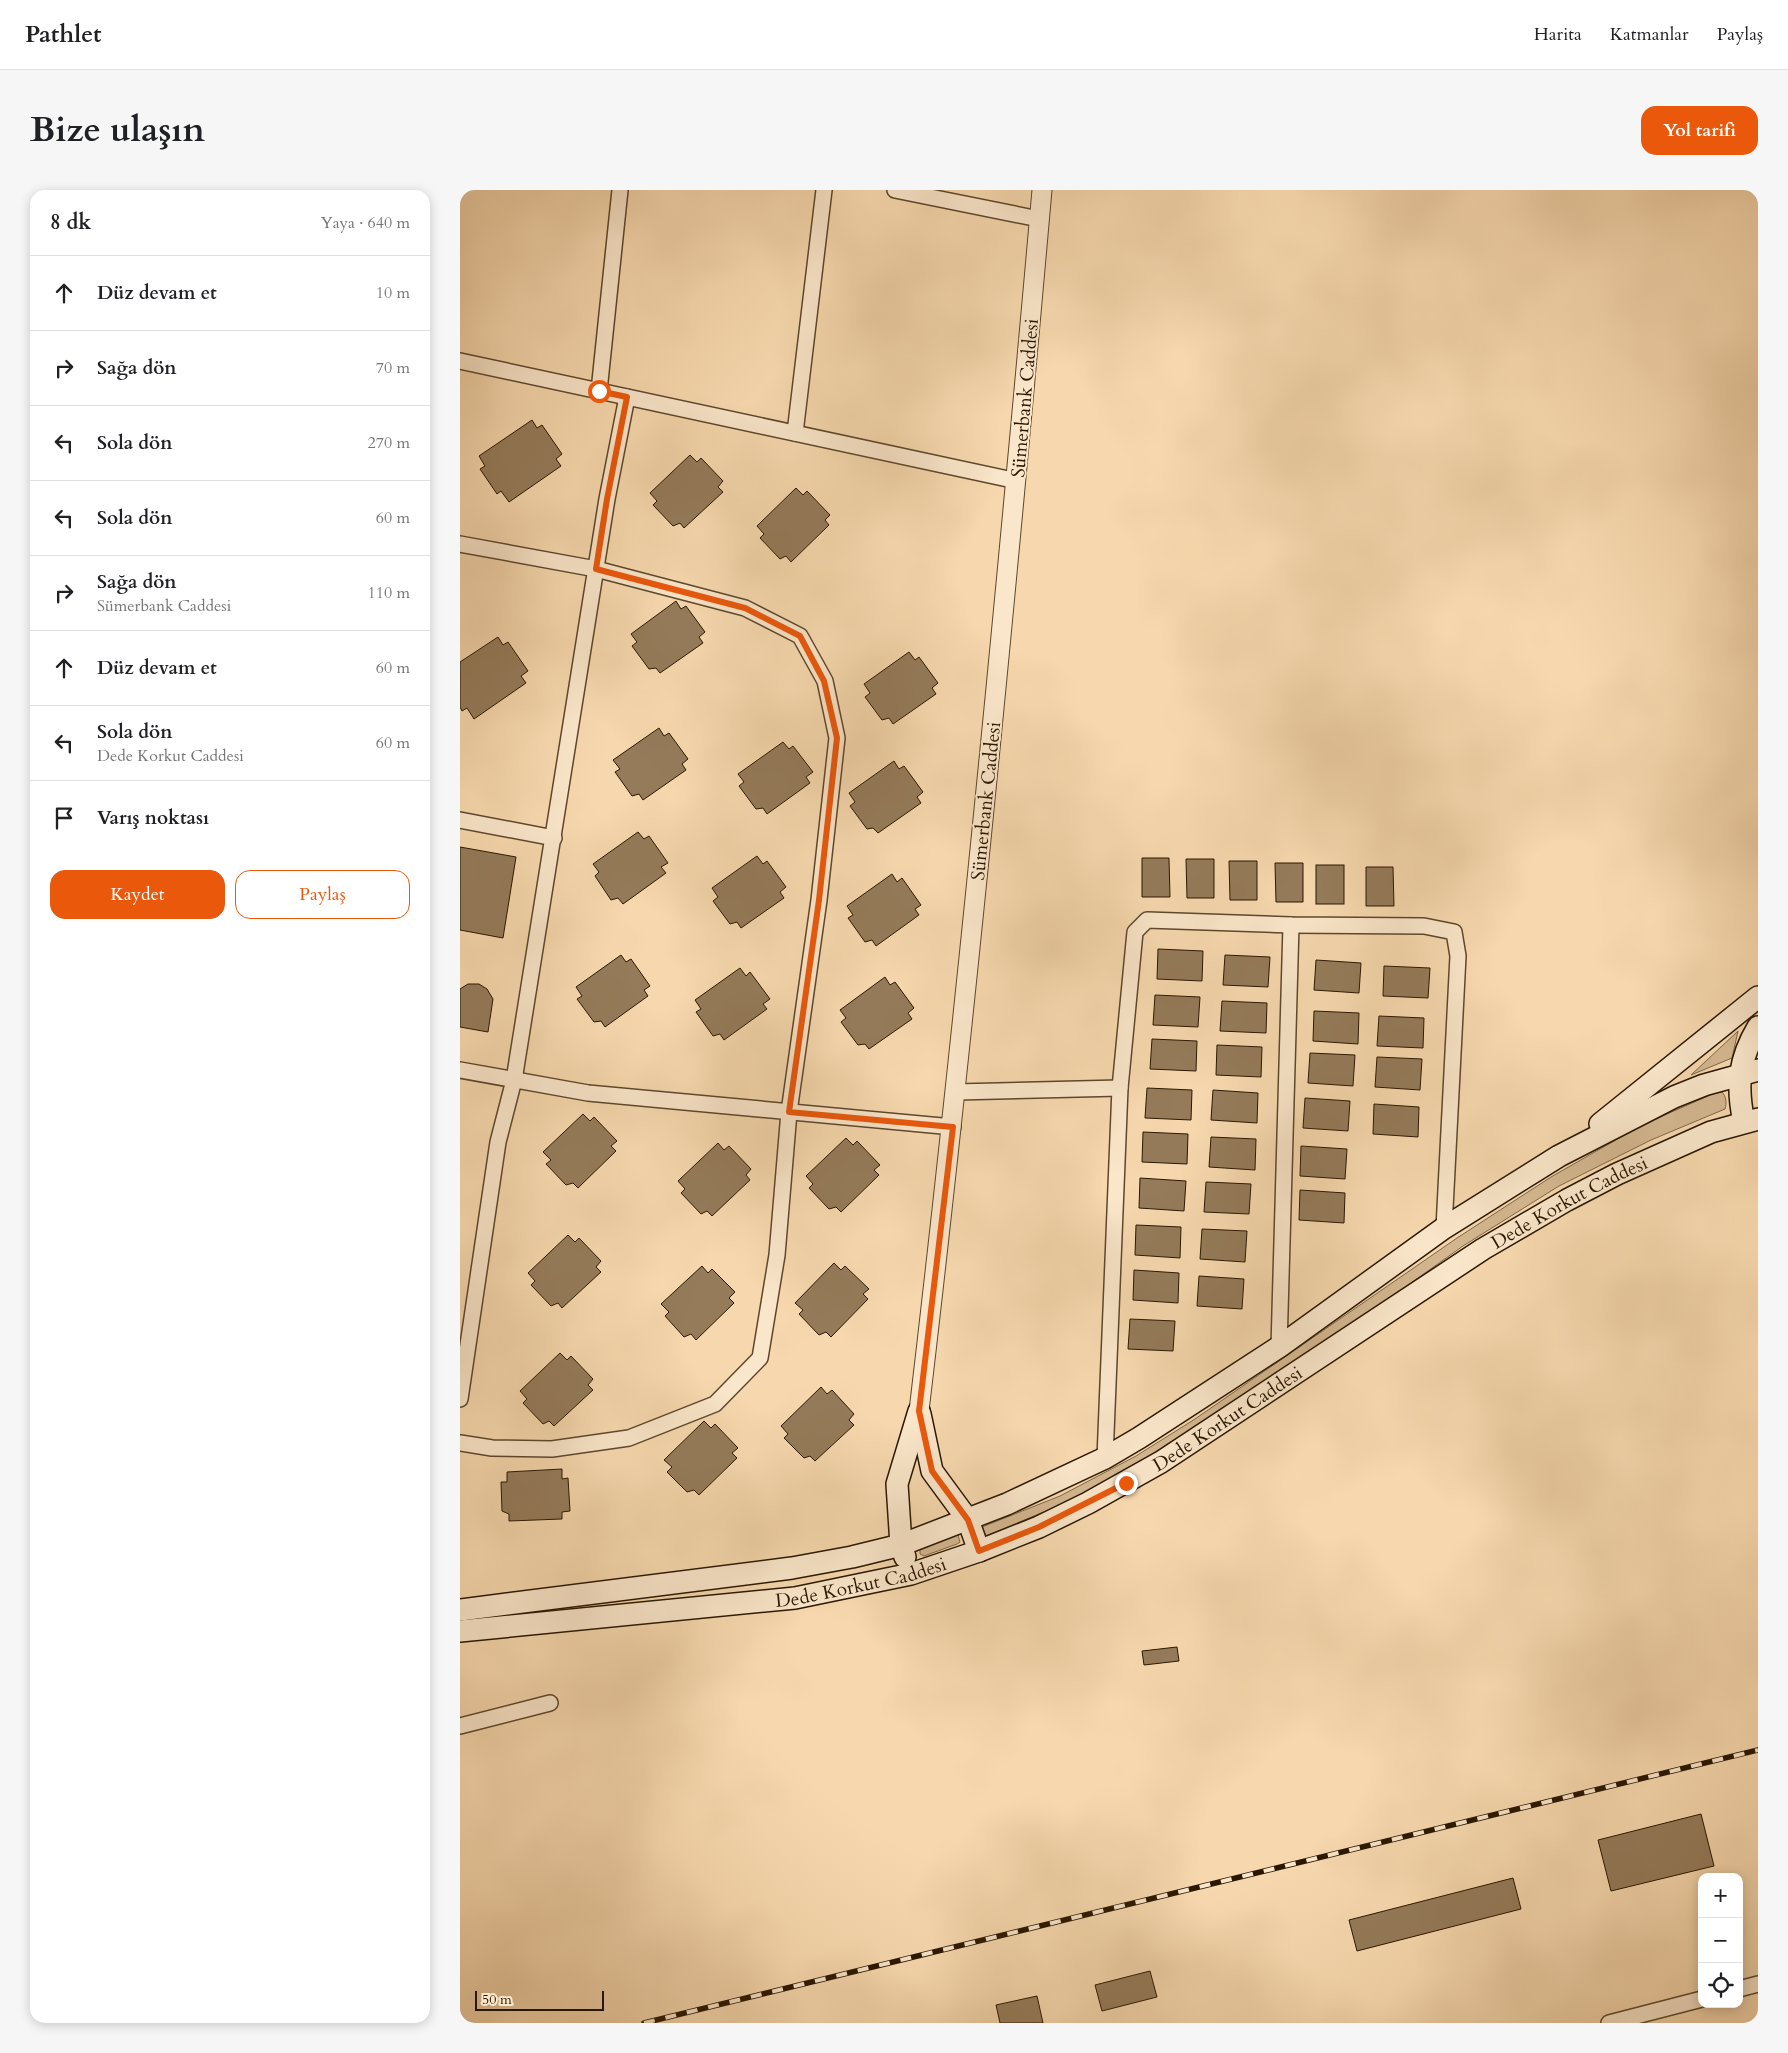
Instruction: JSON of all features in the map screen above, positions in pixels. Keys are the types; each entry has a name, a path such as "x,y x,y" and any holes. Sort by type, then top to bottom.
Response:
{"main road":[{"name":"Dede Korkut Caddesi","path":"1559,1156 1758,997"},
{"name":"Dede Korkut Caddesi","path":"460,1631 795,1598 911,1574 979,1551 1039,1527 1161,1462 1483,1249 1524,1224 1616,1174 1711,1132 1751,1120 1739,1097 1749,1072 1747,1045 1758,1027"},
{"name":"Dede Korkut Caddesi","path":"460,1610 792,1568 852,1557 901,1545 968,1520 1053,1484 1105,1458 1278,1347 1444,1228 1559,1156 1674,1097 1704,1085 1749,1072"},
{"path":"919,1411 932,1471 968,1520 979,1551"},
{"path":"911,1574 901,1545 897,1484 919,1411"}],"street":[{"path":"599,391 620,190"},
{"path":"795,434 824,190"},
{"path":"895,190 1039,219"},
{"name":"Sümerbank Caddesi","path":"919,1411 953,1127 1017,482 1042,190"},
{"path":"460,361 1017,482"},
{"path":"460,1399 498,1142 514,1080 607,499 627,397"},
{"path":"460,544 596,569 745,608 800,636 824,681 837,738 819,900 789,1112 777,1255 760,1358 715,1404 629,1438 552,1449 492,1448 460,1443"},
{"path":"460,820 554,838"},
{"path":"1105,1458 1120,1088 1135,932 1148,920 1291,925 1424,926 1454,932 1458,956 1444,1228"},
{"path":"1278,1347 1291,925"},
{"path":"460,1070 588,1093 953,1127"},
{"path":"956,1092 1120,1088"},
{"path":"460,1726 550,1703"},
{"path":"1743,1988 1758,1984"},
{"path":"1609,2023 1698,1999"}],"shaded area":[{"path":"1738,1031 1732,1058 1691,1075"},
{"path":"1717,1092 1722,1092 1724,1096 1726,1102 1725,1109 1651,1140 1559,1186 1463,1246 1373,1310 1138,1464 1077,1498 986,1536 982,1527 1060,1496 1136,1456 1195,1419 1457,1238 1551,1177 1642,1125"},
{"path":"954,1534 958,1535 960,1542 957,1544 924,1556 920,1554 920,1547"}],"building":[{"path":"532,420 537,428 542,425 562,454 556,459 561,466 509,502 501,491 497,494 480,469 485,466 479,456"},
{"path":"690,455 697,462 701,458 723,481 718,487 723,492 684,528 680,523 673,526 653,505 657,501 650,493"},
{"path":"796,488 803,495 807,491 830,515 825,520 829,525 791,562 786,556 780,559 760,538 764,534 757,526"},
{"path":"676,601 681,609 686,606 705,632 699,637 703,643 660,673 656,668 649,669 632,646 637,642 631,634"},
{"path":"498,637 503,645 508,642 528,671 521,676 526,683 474,719 467,708 462,711 460,707 460,662"},
{"path":"909,652 915,660 919,657 938,683 932,688 936,694 893,724 889,718 882,720 865,697 870,693 864,684"},
{"path":"659,728 664,736 669,733 688,759 682,764 686,770 643,800 639,794 632,796 615,772 620,769 613,760"},
{"path":"783,742 789,749 793,746 813,772 806,777 810,783 767,814 763,808 756,809 739,786 744,782 738,774"},
{"path":"894,761 899,769 904,766 923,792 917,797 921,803 878,833 873,828 867,829 850,806 855,802 849,793"},
{"path":"638,832 644,839 649,836 668,863 661,867 666,873 623,904 618,898 611,900 595,876 599,872 593,864"},
{"path":"460,847 516,857 503,938 460,930"},
{"path":"757,856 763,864 767,861 786,887 780,892 784,898 741,928 737,922 730,924 713,901 718,897 712,888"},
{"path":"1142,858 1169,858 1170,897 1142,897"},
{"path":"1186,859 1214,859 1214,898 1187,898"},
{"path":"1229,861 1257,861 1257,900 1230,900"},
{"path":"1275,863 1303,863 1303,902 1276,902"},
{"path":"1316,865 1344,865 1344,904 1316,904"},
{"path":"1366,867 1393,867 1394,906 1366,906"},
{"path":"892,874 897,882 902,878 921,905 915,909 919,915 876,946 872,940 865,942 848,918 853,915 847,906"},
{"path":"1158,949 1203,951 1202,981 1157,979"},
{"path":"621,955 626,962 631,959 650,986 644,990 648,996 605,1027 601,1021 594,1022 577,999 582,996 576,987"},
{"path":"1225,955 1270,957 1268,987 1223,985"},
{"path":"1316,960 1361,963 1359,993 1314,990"},
{"path":"1384,966 1430,968 1428,998 1383,996"},
{"path":"740,968 746,976 750,972 770,999 763,1004 767,1009 724,1040 720,1034 713,1036 696,1012 701,1009 695,1000"},
{"path":"885,977 890,985 895,982 914,1008 908,1013 912,1019 869,1049 865,1044 858,1045 841,1022 846,1018 840,1010"},
{"path":"468,984 479,984 487,989 493,999 488,1032 460,1027 460,989"},
{"path":"1155,995 1200,997 1198,1027 1153,1025"},
{"path":"1222,1001 1267,1003 1266,1033 1220,1031"},
{"path":"1314,1011 1359,1013 1358,1044 1313,1041"},
{"path":"1379,1016 1424,1018 1423,1048 1377,1046"},
{"path":"1152,1039 1197,1041 1196,1071 1150,1069"},
{"path":"1217,1045 1262,1047 1261,1077 1216,1075"},
{"path":"1310,1053 1355,1055 1353,1086 1308,1083"},
{"path":"1377,1057 1422,1059 1420,1090 1375,1087"},
{"path":"1147,1088 1192,1090 1191,1120 1145,1118"},
{"path":"1213,1090 1258,1093 1257,1123 1211,1120"},
{"path":"1305,1098 1350,1101 1348,1131 1303,1128"},
{"path":"1374,1104 1419,1107 1418,1137 1373,1134"},
{"path":"583,1114 590,1121 594,1117 617,1141 611,1146 616,1151 578,1188 573,1183 566,1185 546,1164 551,1160 543,1152"},
{"path":"1143,1132 1188,1134 1187,1164 1142,1162"},
{"path":"1211,1137 1256,1139 1255,1170 1209,1167"},
{"path":"846,1138 853,1145 857,1141 880,1165 874,1170 879,1175 841,1212 836,1207 829,1209 809,1188 813,1184 806,1176"},
{"path":"718,1143 724,1150 729,1146 751,1169 746,1175 750,1180 712,1216 707,1211 701,1214 681,1193 685,1189 678,1181"},
{"path":"1301,1146 1347,1149 1345,1179 1300,1176"},
{"path":"1140,1178 1186,1181 1184,1211 1139,1208"},
{"path":"1206,1182 1251,1184 1249,1214 1204,1212"},
{"path":"1300,1190 1345,1193 1344,1223 1299,1220"},
{"path":"1136,1225 1181,1227 1180,1258 1135,1255"},
{"path":"1202,1229 1247,1231 1245,1262 1200,1259"},
{"path":"568,1235 575,1242 579,1238 601,1261 596,1267 601,1272 562,1308 558,1303 551,1306 531,1285 535,1281 528,1273"},
{"path":"834,1263 841,1270 845,1266 869,1289 863,1294 868,1299 831,1337 826,1332 819,1335 799,1314 803,1310 795,1303"},
{"path":"702,1266 708,1273 712,1269 735,1292 729,1298 734,1303 696,1340 691,1334 684,1337 665,1316 669,1312 661,1304"},
{"path":"1134,1270 1179,1273 1178,1303 1133,1300"},
{"path":"1199,1276 1244,1279 1242,1309 1197,1306"},
{"path":"1130,1319 1175,1321 1173,1351 1128,1349"},
{"path":"560,1353 567,1360 571,1356 593,1379 588,1385 593,1390 554,1426 549,1421 543,1424 523,1403 527,1399 520,1391"},
{"path":"821,1387 827,1394 832,1390 854,1414 849,1420 854,1425 815,1461 810,1456 804,1458 784,1438 788,1434 781,1426"},
{"path":"704,1421 711,1428 715,1424 738,1448 732,1453 737,1458 699,1495 694,1490 687,1492 667,1472 672,1467 664,1460"},
{"path":"562,1469 562,1479 568,1478 570,1511 562,1512 562,1519 509,1521 509,1514 502,1511 501,1482 507,1482 507,1472"},
{"path":"1177,1647 1179,1661 1144,1665 1142,1651"},
{"path":"1701,1814 1714,1866 1611,1891 1598,1840"},
{"path":"1513,1878 1521,1909 1357,1951 1349,1920"},
{"path":"1150,1971 1157,1997 1102,2011 1095,1985"},
{"path":"1037,1996 1043,2023 1000,2023 996,2005"}],"railway":[{"path":"644,2023 1758,1750"}],"route":[{"path":"599,391 627,397 607,499 596,569 745,608 800,636 824,681 837,738 819,900 789,1112 953,1127 919,1411 932,1471 968,1520 979,1551 1039,1527 1126,1483"}]}
